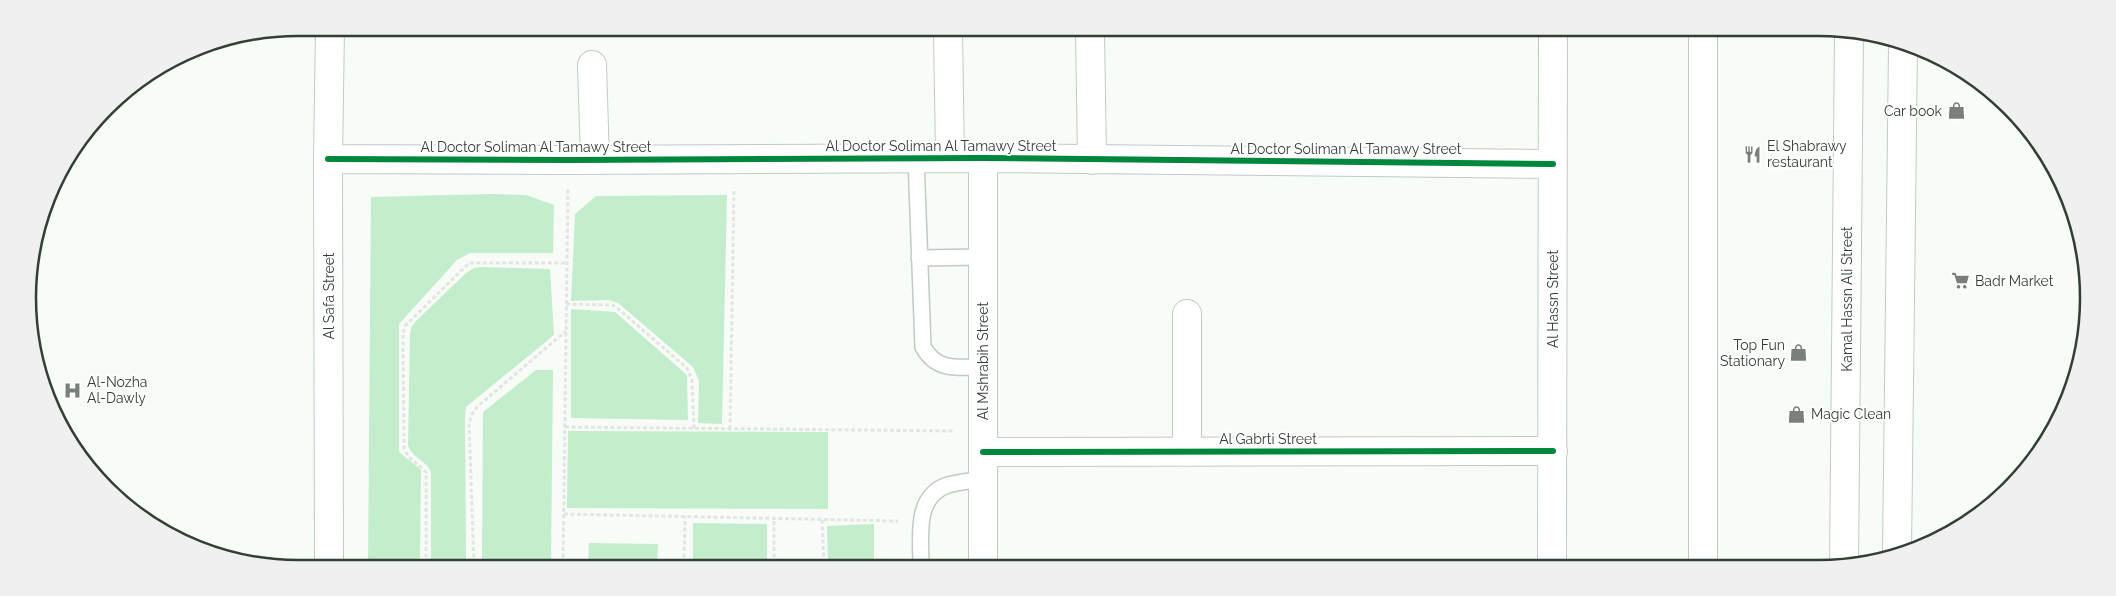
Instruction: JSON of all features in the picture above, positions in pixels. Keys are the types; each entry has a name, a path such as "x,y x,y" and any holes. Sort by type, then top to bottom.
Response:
{"street":[{"name":"Al Safa Street","path":"330,36 328,159 330,560"},
{"path":"948,36 950,158"},
{"path":"1090,36 1092,160"},
{"name":"Al Hassn Street","path":"1552,560 1554,36"},
{"path":"1703,36 1703,560"},
{"name":"Kamal Hassn Ali Street","path":"1844,558 1849,38"},
{"path":"1897,548 1902,50"},
{"path":"582,160 592,65"},
{"name":"Al Doctor Soliman Al Tamawy Street","path":"328,159 983,158 1553,164"},
{"name":"Al Mshrabih Street","path":"983,158 983,560"},
{"path":"1187,314 1187,452"},
{"name":"Al Gabrti Street","path":"983,442 1187,452 1553,451"}],"lane":[{"path":"916,158 922,347 928,357 938,364 984,367"},
{"path":"919,258 983,257"},
{"path":"921,560 922,510 928,499 948,485 983,480"}],"path":[{"path":"730,429 735,158"},
{"path":"563,560 567,263 582,160"},
{"path":"426,560 426,472 407,455 404,449 405,326 463,268 473,262 567,263"},
{"path":"566,304 612,305 687,368 692,380 694,428"},
{"path":"474,560 469,424 472,414 478,406 566,331"},
{"path":"565,427 730,429 983,442"},
{"path":"564,514 921,522"},
{"path":"684,560 685,516"},
{"path":"774,519 774,560"},
{"path":"822,520 824,560"}],"green space":[{"path":"526,195 554,205 553,253 470,253 457,260 399,324 399,452 421,470 420,560 368,560 371,197"},
{"path":"727,195 722,424 698,423 699,381 693,367 618,303 608,300 571,301 575,214 596,196"},
{"path":"474,268 550,269 554,335 466,407 466,560 431,560 431,472 426,464 412,453 408,445 410,333 412,326 417,320 466,273"},
{"path":"571,309 615,312 687,375 688,420 571,418"},
{"path":"536,370 553,370 551,560 482,560 483,412"},
{"path":"568,431 828,432 828,509 567,508"},
{"path":"693,523 767,524 767,560 693,560"},
{"path":"874,524 874,560 828,560 827,526"},
{"path":"589,543 658,544 657,560 588,560"}],"cycle path":[{"path":"328,159 983,158 1553,164"},
{"path":"983,452 1553,451"}],"place":[{"name":"Car book","path":"1956,111"},
{"name":"El Shabrawy restaurant","path":"1753,154"},
{"name":"Badr Market","path":"1961,281"},
{"name":"Top Fun Stationary","path":"1799,353"},
{"name":"Al-Nozha Al-Dawly","path":"73,390"},
{"name":"Magic Clean","path":"1797,414"}]}
